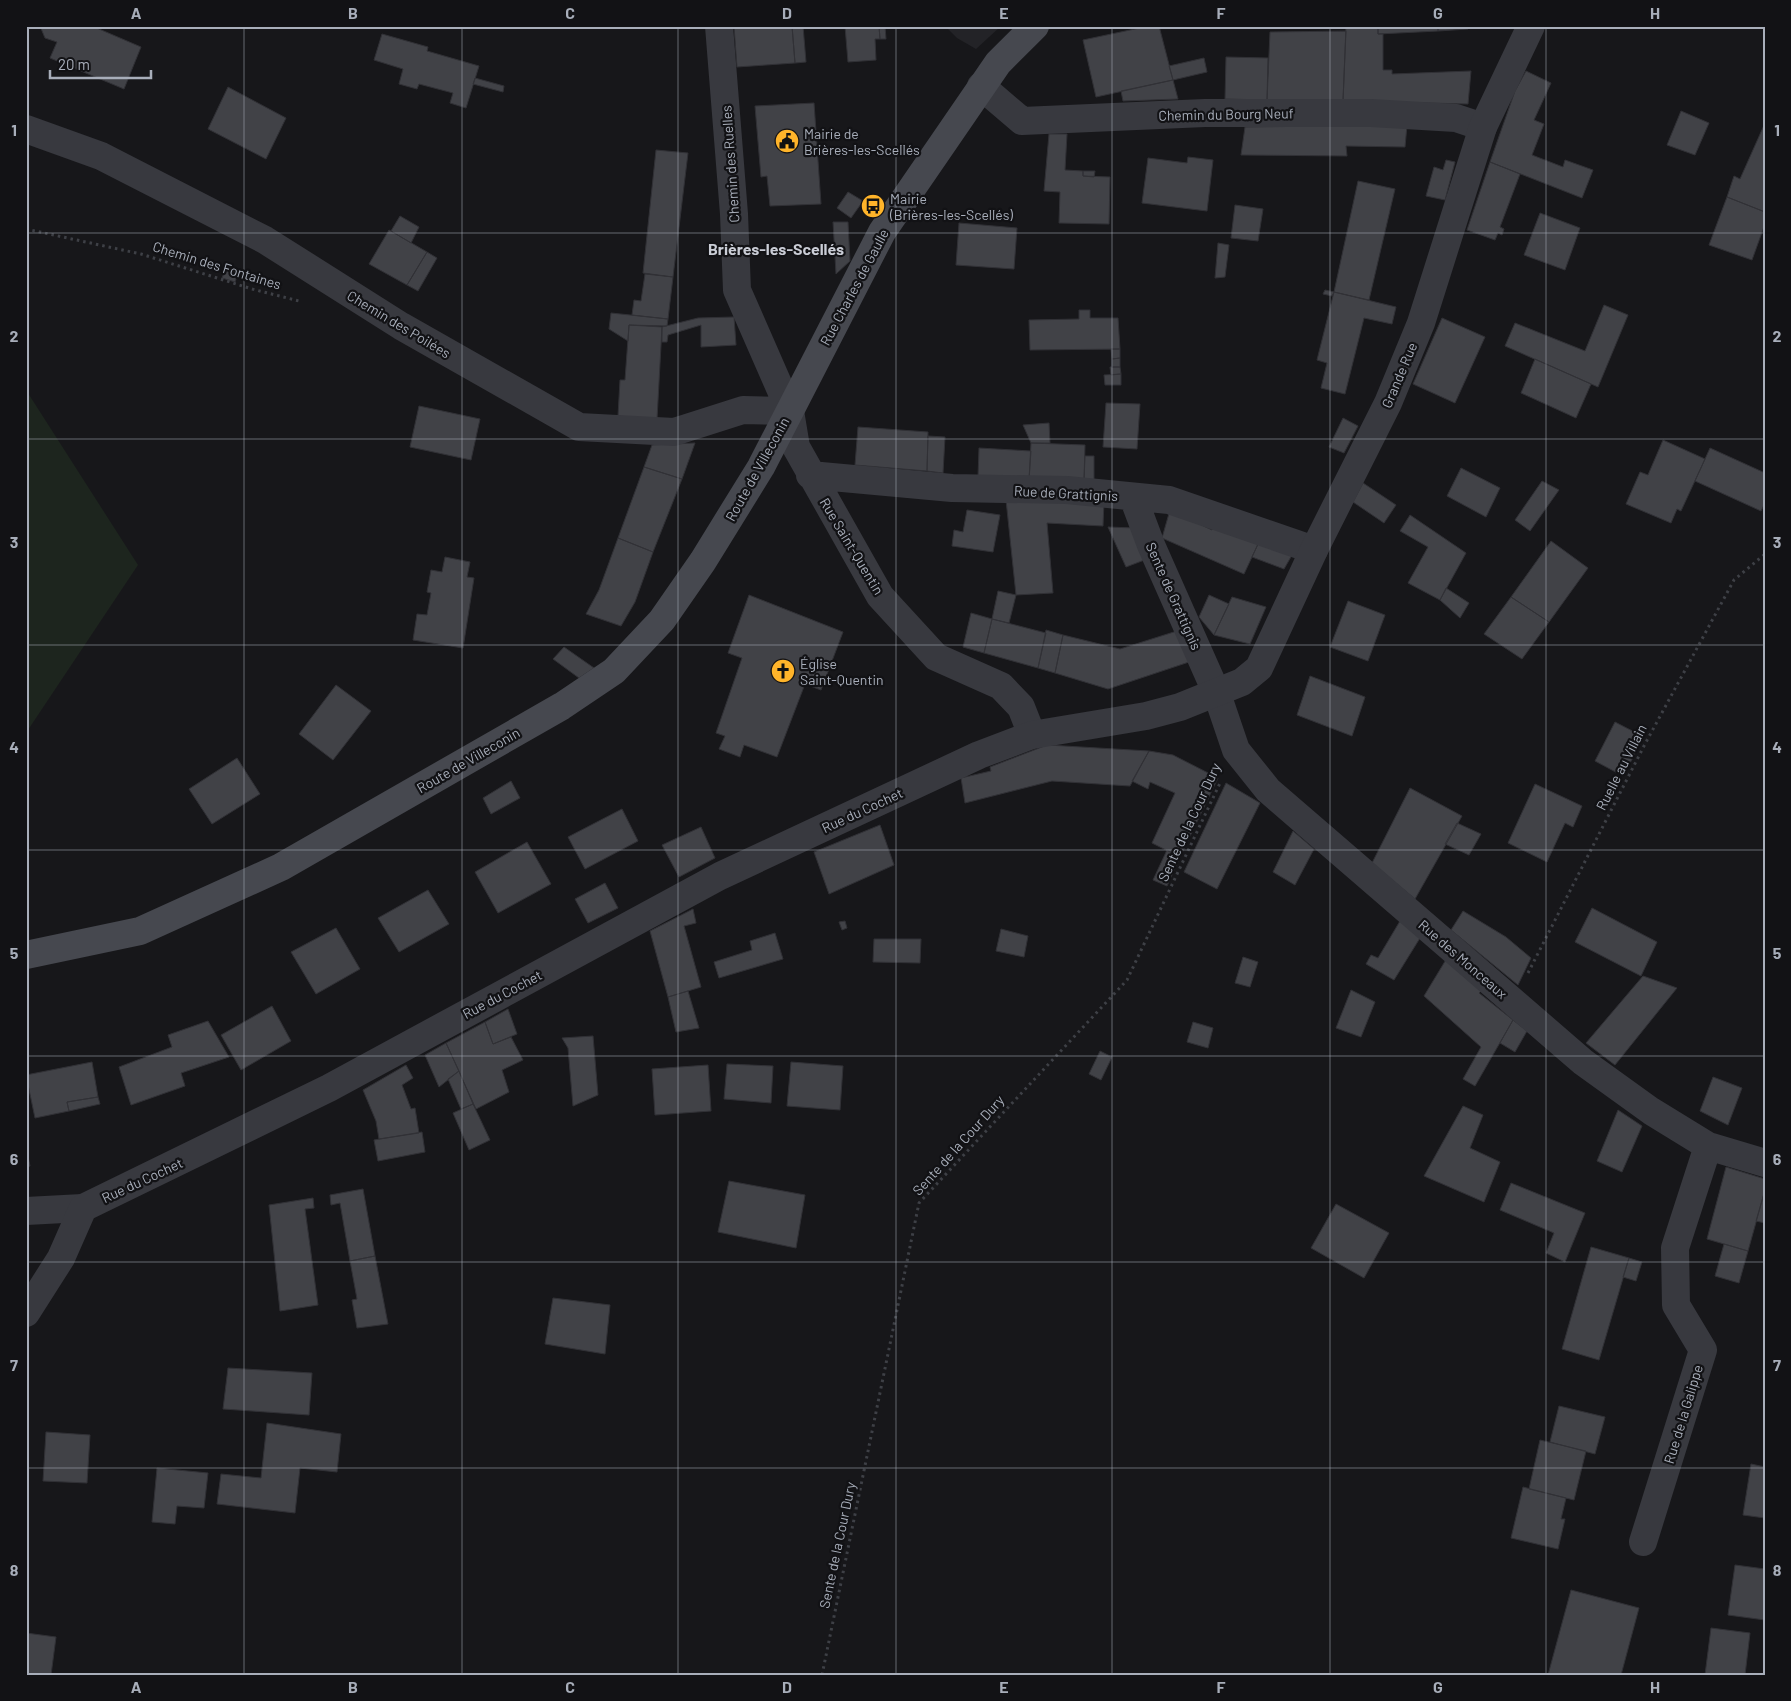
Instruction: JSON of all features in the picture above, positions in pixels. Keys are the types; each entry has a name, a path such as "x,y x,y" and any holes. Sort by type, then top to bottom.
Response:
{"main road":[{"name":"Rue Charles de Gaulle","path":"790,411 882,232 998,63 1035,26"},
{"name":"Route de Villeconin","path":"26,955 140,931 280,867 562,706 614,670 662,620 703,562 761,467 790,411"}],"street":[{"name":"Chemin des Ruelles","path":"719,26 734,214 737,290 790,411"},
{"name":"Grande Rue","path":"1217,694 1242,682 1259,668 1314,550 1388,403 1421,323 1483,127 1526,28"},
{"name":"Chemin du Bourg Neuf","path":"981,86 1022,121 1205,113 1371,113 1456,118 1483,127"},
{"name":"Chemin des Poilées","path":"26,129 101,156 265,240 401,326 578,427 674,432 743,410 790,411"},
{"name":"Rue Saint-Quentin","path":"790,411 796,446 810,475 880,596 936,656 1000,686 1021,707 1032,735"},
{"name":"Rue de Grattignis","path":"810,475 952,488 1067,490 1169,500 1314,550"},
{"name":"Sente de Grattignis","path":"1133,497 1150,545 1217,694"},
{"name":"Rue du Cochet","path":"82,1208 329,1088 720,876 979,755 1032,735 1146,716 1217,694"},
{"name":"Rue des Monceaux","path":"1217,694 1236,750 1268,790 1513,1002 1591,1067 1652,1111 1708,1146 1765,1163"},
{"name":"Rue de la Galippe","path":"1644,1542 1703,1350 1676,1305 1675,1248 1708,1146"},
{"path":"26,1211 82,1208 62,1258 26,1314"}],"path":[{"name":"Chemin des Fontaines","path":"26,229 141,254 252,289 308,303"},
{"name":"Ruelle au Villain","path":"1513,1002 1645,744 1734,580 1765,554"},
{"name":"Sente de la Cour Dury","path":"822,1675 919,1203 1126,980 1236,750"}],"shaded area":[{"path":"945,26 1001,26 976,49 957,38"},
{"path":"26,390 138,565 26,733"}],"building":[{"path":"40,26 92,26 141,47 124,89 50,58 57,42 45,38"},
{"path":"734,26 792,26 795,63 737,67"},
{"path":"792,26 803,26 806,62 795,63"},
{"path":"845,26 879,26 880,39 875,39 876,60 848,62"},
{"path":"879,26 885,26 886,39 880,39"},
{"path":"1149,26 1159,26 1173,80 1096,97 1083,40"},
{"path":"1346,26 1378,26 1378,34 1383,34 1383,70 1392,70 1392,74 1471,71 1468,104 1343,101"},
{"path":"1378,26 1438,26 1438,31 1378,34"},
{"path":"1438,26 1467,26 1468,29 1438,31"},
{"path":"1346,31 1343,101 1267,100 1270,32"},
{"path":"382,34 428,47 427,51 479,66 466,108 450,103 453,93 419,84 417,89 399,84 403,69 374,60"},
{"path":"1226,57 1268,58 1267,100 1225,99"},
{"path":"1204,58 1207,72 1173,80 1169,66"},
{"path":"1526,71 1551,83 1534,120 1544,124 1532,155 1563,167 1565,160 1593,170 1582,198 1490,162 1515,91"},
{"path":"475,78 504,86 503,92 473,84"},
{"path":"1173,80 1178,99 1123,101 1121,91"},
{"path":"228,87 286,118 266,159 208,129"},
{"name":"Mairie de Brières-les-Scellés","path":"814,103 821,204 770,206 767,176 761,177 755,106"},
{"path":"1681,111 1709,123 1695,155 1667,145"},
{"path":"1765,123 1765,212 1727,197 1734,176 1740,179"},
{"path":"1407,125 1405,147 1346,146 1347,156 1241,155 1245,127"},
{"path":"1049,134 1067,134 1065,170 1083,171 1083,176 1110,177 1109,224 1059,223 1060,192 1044,191"},
{"path":"656,150 688,153 673,277 643,273"},
{"path":"1188,157 1213,160 1207,211 1142,203 1148,158 1187,163"},
{"path":"1446,160 1455,162 1445,200 1426,196 1434,167 1443,170"},
{"path":"1490,162 1520,174 1500,227 1504,229 1502,235 1498,233 1495,240 1467,230"},
{"path":"1083,171 1095,171 1094,177 1083,176"},
{"path":"1358,181 1395,189 1369,300 1334,292"},
{"path":"848,192 863,201 851,218 837,208"},
{"path":"1727,197 1765,212 1765,224 1752,260 1709,245"},
{"path":"1235,205 1263,209 1258,241 1231,238"},
{"path":"1540,213 1580,228 1565,270 1524,255"},
{"path":"400,216 419,227 411,243 391,231"},
{"path":"833,222 848,222 850,261 836,274"},
{"path":"959,223 1017,228 1014,269 956,265"},
{"path":"389,230 427,252 407,285 369,264"},
{"path":"1218,243 1229,245 1225,277 1215,278"},
{"path":"427,252 437,258 418,291 407,285"},
{"path":"227,266 239,271 235,282 222,278"},
{"path":"645,274 673,277 668,319 632,315 634,300 641,301"},
{"path":"1325,290 1334,292 1332,296 1323,294"},
{"path":"1334,292 1396,307 1392,324 1364,318 1345,394 1321,388 1327,363 1317,360"},
{"path":"1604,305 1628,315 1598,387 1505,346 1515,323 1585,351"},
{"path":"1079,310 1090,310 1090,318 1118,318 1120,349 1030,350 1029,320 1079,319"},
{"path":"611,313 668,319 667,326 629,325 628,341 609,329"},
{"path":"734,317 736,345 701,347 701,325 668,335 667,342 662,342 662,327 698,318"},
{"path":"1442,318 1485,337 1455,403 1413,384"},
{"path":"629,325 662,327 657,419 618,416 620,380 625,380"},
{"path":"1111,349 1120,349 1120,358 1112,359"},
{"path":"1120,358 1120,367 1112,367 1112,359"},
{"path":"1535,359 1591,384 1576,418 1521,393"},
{"path":"1110,367 1120,367 1121,374 1111,375"},
{"path":"1121,374 1121,385 1105,385 1104,375"},
{"path":"1106,403 1140,404 1137,449 1103,447"},
{"path":"419,406 480,419 471,460 410,447"},
{"path":"1343,418 1358,426 1344,453 1329,447"},
{"path":"1049,423 1050,443 1031,443 1023,425"},
{"path":"858,427 928,432 927,471 855,465"},
{"path":"928,436 945,437 943,473 927,471"},
{"path":"1663,440 1705,459 1681,511 1677,509 1671,523 1626,504 1640,472 1648,475"},
{"path":"695,443 682,479 644,467 652,445"},
{"path":"1031,443 1085,445 1084,481 1029,480"},
{"path":"979,448 1031,451 1029,480 978,477"},
{"path":"1710,448 1765,473 1765,503 1761,511 1695,481"},
{"path":"1085,456 1094,456 1094,482 1084,481"},
{"path":"644,467 682,479 653,552 618,538"},
{"path":"1461,468 1500,488 1486,517 1447,496"},
{"path":"1542,481 1559,490 1530,531 1515,520"},
{"path":"1363,483 1396,505 1384,523 1353,502"},
{"path":"1006,500 1104,502 1103,526 1047,523 1053,593 1016,595"},
{"path":"967,510 1000,515 993,552 952,546 954,530 963,532"},
{"path":"1170,510 1212,530 1214,524 1259,542 1244,574 1162,538"},
{"path":"1410,515 1466,553 1440,600 1408,583 1428,547 1400,531"},
{"path":"1108,527 1135,528 1147,559 1126,567"},
{"path":"618,538 653,552 635,602 621,626 586,614 599,590"},
{"path":"1551,541 1588,568 1549,622 1511,597"},
{"path":"1259,542 1292,555 1284,569 1252,557"},
{"path":"445,557 470,562 467,577 474,578 463,648 413,640 417,614 427,615 431,593 427,592 431,570 442,572"},
{"path":"1446,588 1469,603 1460,618 1440,600"},
{"path":"998,591 1016,595 1009,623 992,619"},
{"name":"Église Saint-Quentin","path":"749,595 843,632 821,690 805,684 777,757 744,745 740,757 719,749 725,736 716,733 742,658 728,653"},
{"path":"1209,595 1229,604 1214,635 1199,617"},
{"path":"1232,597 1266,607 1250,644 1214,635"},
{"path":"1511,597 1549,622 1522,659 1484,634"},
{"path":"1348,601 1385,615 1368,661 1330,647"},
{"path":"971,613 992,619 984,653 963,647"},
{"path":"992,619 1046,633 1038,668 984,653"},
{"path":"1046,630 1063,635 1055,673 1038,668"},
{"path":"1177,631 1189,662 1108,689 1055,673 1063,635 1120,649"},
{"path":"564,647 594,668 579,678 553,659"},
{"path":"1310,676 1365,697 1352,736 1297,715"},
{"path":"336,685 371,711 333,760 299,734"},
{"path":"1615,722 1644,737 1623,776 1595,761"},
{"path":"1047,745 1149,751 1130,786 1052,781 965,803 961,778 991,771 990,767"},
{"path":"1149,751 1173,755 1218,778 1180,857 1152,843 1175,793 1150,782 1148,789 1132,781"},
{"path":"237,758 260,794 212,824 189,789"},
{"path":"511,781 520,798 491,814 483,798"},
{"path":"1226,783 1260,803 1217,889 1184,872"},
{"path":"1535,784 1582,806 1573,827 1565,823 1547,862 1508,843"},
{"path":"1410,788 1462,816 1415,899 1372,863"},
{"path":"622,809 638,841 585,869 568,837"},
{"path":"1457,823 1481,834 1469,855 1445,844"},
{"path":"880,825 894,865 829,894 814,852"},
{"path":"701,827 715,858 679,877 662,845"},
{"path":"1293,831 1314,849 1295,885 1273,872"},
{"path":"527,842 551,884 498,913 475,872"},
{"path":"1167,850 1180,857 1167,886 1153,880"},
{"path":"605,883 618,908 588,923 575,899"},
{"path":"428,890 449,924 399,952 378,918"},
{"path":"1592,908 1657,942 1641,976 1575,942"},
{"path":"693,909 696,923 684,926 701,987 668,997 650,931"},
{"path":"1463,911 1506,937 1531,958 1518,985 1451,930"},
{"path":"845,921 847,928 842,930 839,922"},
{"path":"1400,921 1420,938 1394,980 1366,964 1371,955 1378,958"},
{"path":"336,928 360,969 316,994 291,952"},
{"path":"1001,929 1028,936 1024,957 996,951"},
{"path":"775,933 783,959 719,978 714,962 752,950 750,941"},
{"path":"874,939 921,939 920,963 873,962"},
{"path":"1243,957 1258,962 1250,987 1235,983"},
{"path":"1447,958 1482,990 1479,993 1513,1020 1475,1086 1463,1079 1481,1047 1424,996"},
{"path":"1643,976 1677,988 1615,1065 1586,1043"},
{"path":"1351,990 1375,1002 1361,1037 1336,1028"},
{"path":"688,991 699,1028 676,1032 668,997"},
{"path":"272,1006 291,1041 241,1070 221,1035"},
{"path":"508,1009 517,1034 493,1044 485,1022"},
{"path":"1513,1020 1527,1031 1515,1052 1500,1043"},
{"path":"208,1021 229,1057 181,1073 185,1086 131,1105 119,1067 172,1047 168,1035"},
{"path":"485,1022 493,1044 511,1037 523,1060 502,1070 509,1092 476,1109 446,1043"},
{"path":"1193,1022 1213,1028 1208,1048 1187,1042"},
{"path":"593,1036 598,1095 573,1106 568,1048 562,1038"},
{"path":"446,1043 459,1071 439,1087 425,1055"},
{"path":"1100,1051 1112,1057 1101,1080 1089,1074"},
{"path":"92,1062 98,1097 67,1102 69,1111 35,1118 26,1075"},
{"path":"791,1062 843,1066 840,1110 787,1106"},
{"path":"727,1064 773,1066 771,1103 724,1099"},
{"path":"406,1065 413,1078 402,1085 411,1109 415,1108 419,1133 379,1139 376,1121 363,1090"},
{"path":"708,1065 711,1111 655,1115 652,1069"},
{"path":"459,1071 473,1104 461,1109 448,1079"},
{"path":"1713,1077 1742,1088 1728,1125 1700,1111"},
{"path":"98,1097 100,1104 69,1111 67,1102"},
{"path":"473,1104 490,1140 469,1150 453,1113"},
{"path":"1463,1106 1483,1115 1470,1148 1500,1162 1484,1202 1424,1176"},
{"path":"1618,1110 1642,1126 1622,1172 1597,1161"},
{"path":"422,1132 425,1152 378,1161 374,1140"},
{"path":"26,1147 30,1166 26,1167"},
{"path":"1726,1167 1765,1179 1765,1190 1748,1251 1707,1239"},
{"path":"729,1181 805,1195 796,1248 718,1232"},
{"path":"1511,1183 1585,1213 1565,1262 1546,1253 1554,1233 1500,1210"},
{"path":"363,1189 375,1256 350,1261 340,1203 331,1205 330,1195"},
{"path":"1765,1190 1765,1223 1756,1221"},
{"path":"313,1198 314,1208 305,1209 318,1305 280,1311 269,1205"},
{"path":"1336,1204 1389,1233 1364,1278 1311,1248"},
{"path":"1724,1244 1748,1251 1739,1283 1715,1276"},
{"path":"1591,1247 1629,1258 1599,1360 1562,1349"},
{"path":"375,1256 388,1324 357,1328 352,1300 357,1299 350,1261"},
{"path":"1629,1258 1642,1262 1636,1281 1623,1277"},
{"path":"553,1298 610,1305 605,1354 545,1344"},
{"path":"228,1368 312,1373 309,1415 223,1409"},
{"path":"1559,1406 1605,1417 1595,1454 1550,1442"},
{"path":"267,1423 341,1434 337,1472 300,1468 295,1513 217,1504 221,1474 261,1478"},
{"path":"46,1432 90,1435 87,1483 43,1481"},
{"path":"1540,1440 1586,1451 1574,1500 1529,1489"},
{"path":"1751,1464 1765,1467 1765,1518 1743,1515"},
{"path":"157,1468 208,1473 204,1508 177,1506 175,1524 152,1522"},
{"path":"1523,1487 1566,1498 1561,1519 1565,1519 1558,1549 1511,1538"},
{"path":"1735,1565 1765,1569 1765,1620 1728,1615"},
{"path":"1571,1590 1639,1608 1621,1675 1548,1675"},
{"path":"1711,1628 1750,1633 1745,1675 1705,1675"},
{"path":"26,1633 56,1637 51,1675 26,1675"}],"place":[{"name":"Mairie de Brières-les-Scellés","path":"787,141"},
{"name":"Mairie (Brières-les-Scellés)","path":"873,206"},
{"name":"Église Saint-Quentin","path":"783,671"}],"district":[{"name":"Brières-les-Scellés","path":"776,248"}]}
